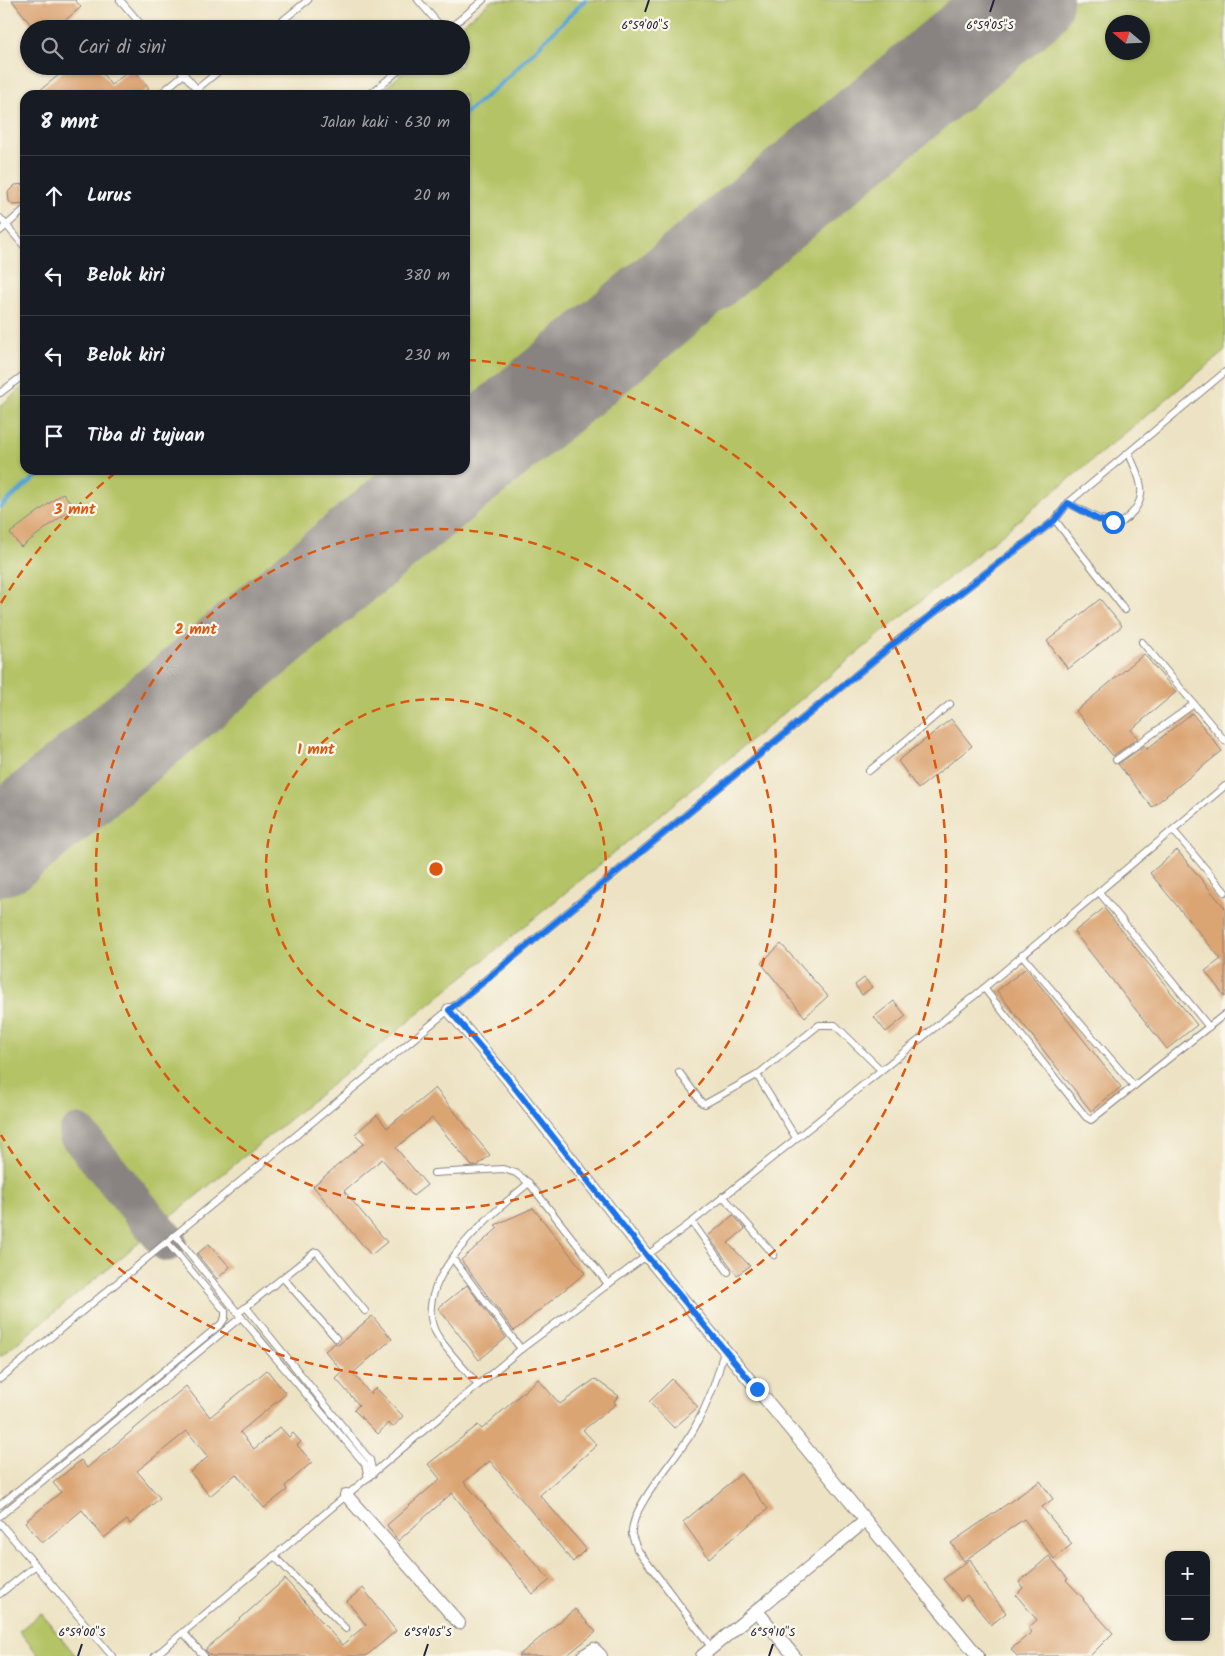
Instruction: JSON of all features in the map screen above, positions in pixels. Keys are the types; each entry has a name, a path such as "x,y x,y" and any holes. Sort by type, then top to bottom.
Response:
{"street":[{"path":"449,1010 507,1078 647,1256 978,1656"},
{"path":"346,1496 459,1623"},
{"path":"702,1656 865,1521"},
{"path":"757,1611 794,1656"},
{"path":"583,1656 594,1649 601,1656"}],"lane":[{"path":"120,0 137,20"},
{"path":"283,20 308,0"},
{"path":"418,0 435,20"},
{"path":"460,20 483,0"},
{"path":"165,90 183,75"},
{"path":"185,75 197,89 214,75"},
{"path":"375,90 393,75"},
{"path":"0,231 20,214"},
{"path":"0,218 20,242"},
{"path":"0,1379 896,642 1055,520 1068,503 1225,372"},
{"path":"0,394 20,378"},
{"path":"1068,503 1099,520 1122,522 1130,516 1139,502 1142,486 1128,454"},
{"path":"1055,520 1125,610"},
{"path":"1142,642 1225,741"},
{"path":"869,771 950,704"},
{"path":"1116,760 1194,704"},
{"path":"155,1656 522,1349 692,1222 984,988 1225,786"},
{"path":"1173,830 1225,892"},
{"path":"1099,892 1209,1027"},
{"path":"1022,955 1134,1086"},
{"path":"984,988 1091,1120 1225,1014"},
{"path":"679,1072 702,1103 705,1104 757,1075 818,1025 835,1025 880,1070"},
{"path":"757,1075 796,1138"},
{"path":"434,1173 503,1169 516,1173 529,1183 608,1284"},
{"path":"478,1385 435,1332 429,1313 435,1286 453,1259 495,1210 529,1183"},
{"path":"724,1196 774,1255"},
{"path":"692,1222 728,1272"},
{"path":"175,1235 239,1315 365,1464 370,1476"},
{"path":"0,1505 221,1324 225,1318 225,1311 167,1242"},
{"path":"0,1516 239,1315 246,1307 284,1279 312,1253 317,1252 365,1311"},
{"path":"453,1259 522,1349"},
{"path":"284,1279 336,1338"},
{"path":"246,1307 370,1460 370,1476"},
{"path":"712,1648 637,1549 632,1534 634,1520 646,1497 694,1430 718,1378 725,1349"},
{"path":"0,1523 112,1656"},
{"path":"274,1556 346,1629"},
{"path":"0,1594 36,1565"},
{"path":"183,1632 204,1656"}],"green space":[{"path":"492,0 1225,0 1225,351 0,1357 0,406 20,389 20,475 470,475 470,90 383,90 400,75 470,75 470,20 468,20"},
{"path":"41,1613 76,1656 39,1656 19,1631"}],"building":[{"path":"12,0 75,0 81,7 65,20 27,20"},
{"path":"59,75 104,75 111,85 124,75 139,75 149,88 146,90 40,90"},
{"path":"20,184 20,204 13,205 9,201 8,192 15,185"},
{"path":"63,493 74,507 21,547 10,533"},
{"path":"1100,599 1122,626 1068,669 1047,641"},
{"path":"1144,654 1176,692 1131,730 1138,738 1113,756 1076,711"},
{"path":"1192,713 1222,751 1152,807 1118,764 1144,746 1147,749"},
{"path":"951,719 972,746 918,789 898,761"},
{"path":"1177,850 1225,908 1225,997 1205,971 1221,959 1150,873"},
{"path":"1104,908 1197,1025 1167,1049 1074,932"},
{"path":"781,944 828,996 805,1017 761,963"},
{"path":"1026,968 1121,1087 1091,1111 997,991"},
{"path":"864,978 872,987 862,995 855,985"},
{"path":"894,1001 906,1016 886,1032 874,1017"},
{"path":"435,1088 490,1155 477,1166 472,1166 432,1118 396,1148 427,1185 413,1196 382,1159 344,1191 387,1242 371,1255 313,1186 364,1143 355,1134 377,1115 387,1128"},
{"path":"533,1208 585,1273 514,1331 461,1260 498,1228 495,1225"},
{"path":"733,1215 745,1229 728,1243 750,1266 737,1275 708,1236"},
{"path":"209,1244 230,1267 217,1279 197,1254"},
{"path":"467,1285 506,1338 479,1360 438,1308"},
{"path":"372,1316 392,1339 353,1373 370,1394 376,1388 403,1416 393,1427 388,1423 378,1434 354,1410 359,1405 336,1379 343,1372 325,1351 335,1343 338,1345"},
{"path":"267,1370 286,1394 240,1432 254,1449 280,1427 289,1437 293,1433 301,1442 297,1445 312,1462 285,1486 287,1490 264,1508 236,1474 210,1496 190,1472 208,1457 187,1431 137,1471 160,1498 130,1524 127,1520 104,1538 82,1510 42,1543 25,1522 61,1492 53,1483 81,1460 87,1468 186,1386 210,1417"},
{"path":"538,1379 560,1404 595,1379 619,1396 614,1401 616,1404 583,1430 597,1445 540,1495 586,1549 573,1562 490,1461 464,1482 550,1580 533,1594 452,1493 398,1541 387,1525 440,1479 428,1464 478,1425 482,1429"},
{"path":"672,1379 698,1407 674,1428 649,1402"},
{"path":"741,1474 768,1509 709,1558 683,1522"},
{"path":"1040,1481 1053,1499 1042,1507 1072,1544 1054,1559 1024,1519 964,1561 951,1543"},
{"path":"1049,1556 1068,1579 1066,1580 1113,1633 1090,1656 1017,1656 1011,1649 1032,1632 1028,1628 1037,1620 1016,1595 1023,1588 1019,1582"},
{"path":"970,1559 982,1581 1006,1613 991,1625 967,1595 961,1600 943,1579"},
{"path":"285,1579 342,1645 366,1625 347,1601 363,1588 396,1631 366,1656 211,1656 205,1650"},
{"path":"575,1609 596,1632 566,1656 518,1656"}],"waterway":[{"path":"470,110 505,80 585,0"},
{"path":"0,507 38,475"}],"taxiway":[{"path":"78,1134 167,1242"}],"runway":[{"path":"470,459 1025,0"},
{"path":"0,848 450,475"}],"route":[{"path":"757,1389 647,1256 507,1078 449,1010 896,642 1055,520 1068,503 1099,520 1113,522"}]}
